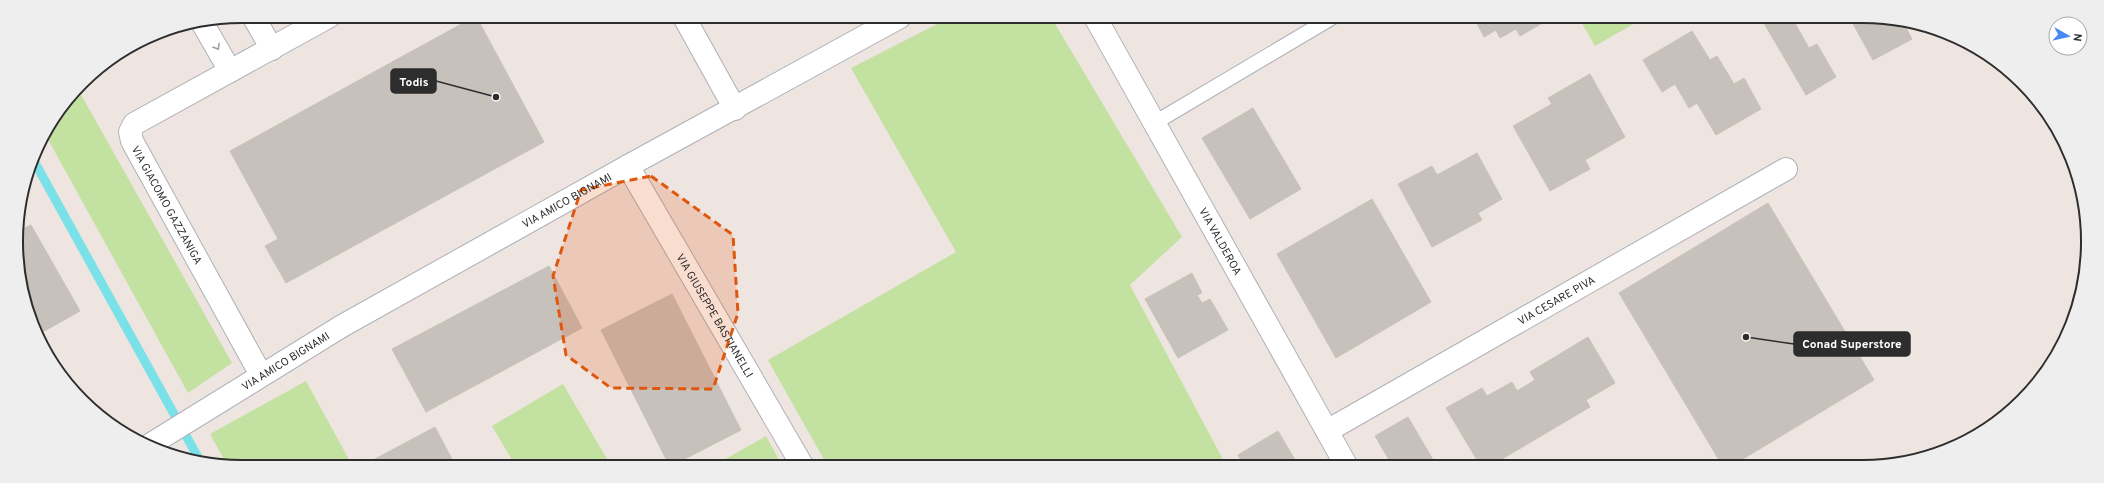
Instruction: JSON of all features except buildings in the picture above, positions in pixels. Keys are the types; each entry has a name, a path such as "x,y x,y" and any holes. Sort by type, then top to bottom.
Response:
{"street":[{"path":"257,23 272,49"},
{"name":"VIA GIACOMO GAZZANIGA","path":"262,375 132,142 130,132 134,124 318,23"},
{"path":"688,23 735,108"},
{"name":"VIA AMICO BIGNAMI","path":"155,442 342,326 628,166 889,23"},
{"name":"VIA VALDEROA","path":"1098,23 1156,122 1343,460"},
{"path":"204,26 230,71"},
{"name":"VIA GIUSEPPE BASTIANELLI","path":"628,166 799,460"},
{"name":"VIA CESARE PIVA","path":"1327,431 1786,169"}],"lane":[{"path":"1156,122 1323,23"}],"highlighted area":[{"path":"651,176 733,235 738,313 713,389 611,388 566,355 553,276 581,190"}],"green space":[{"path":"939,23 1055,23 1182,237 1130,285 1223,460 824,460 768,360 956,252 851,68"},
{"path":"1582,23 1635,23 1595,46"},
{"path":"80,94 232,363 188,393 48,140 68,108"},
{"path":"306,381 349,460 224,460 210,434"},
{"path":"563,384 607,459 512,460 492,426"},
{"path":"766,436 779,460 724,460"}],"waterway":[{"path":"37,166 197,456"}],"place":[{"name":"Todis","path":"496,97"},
{"name":"Conad Superstore","path":"1746,337"}]}
